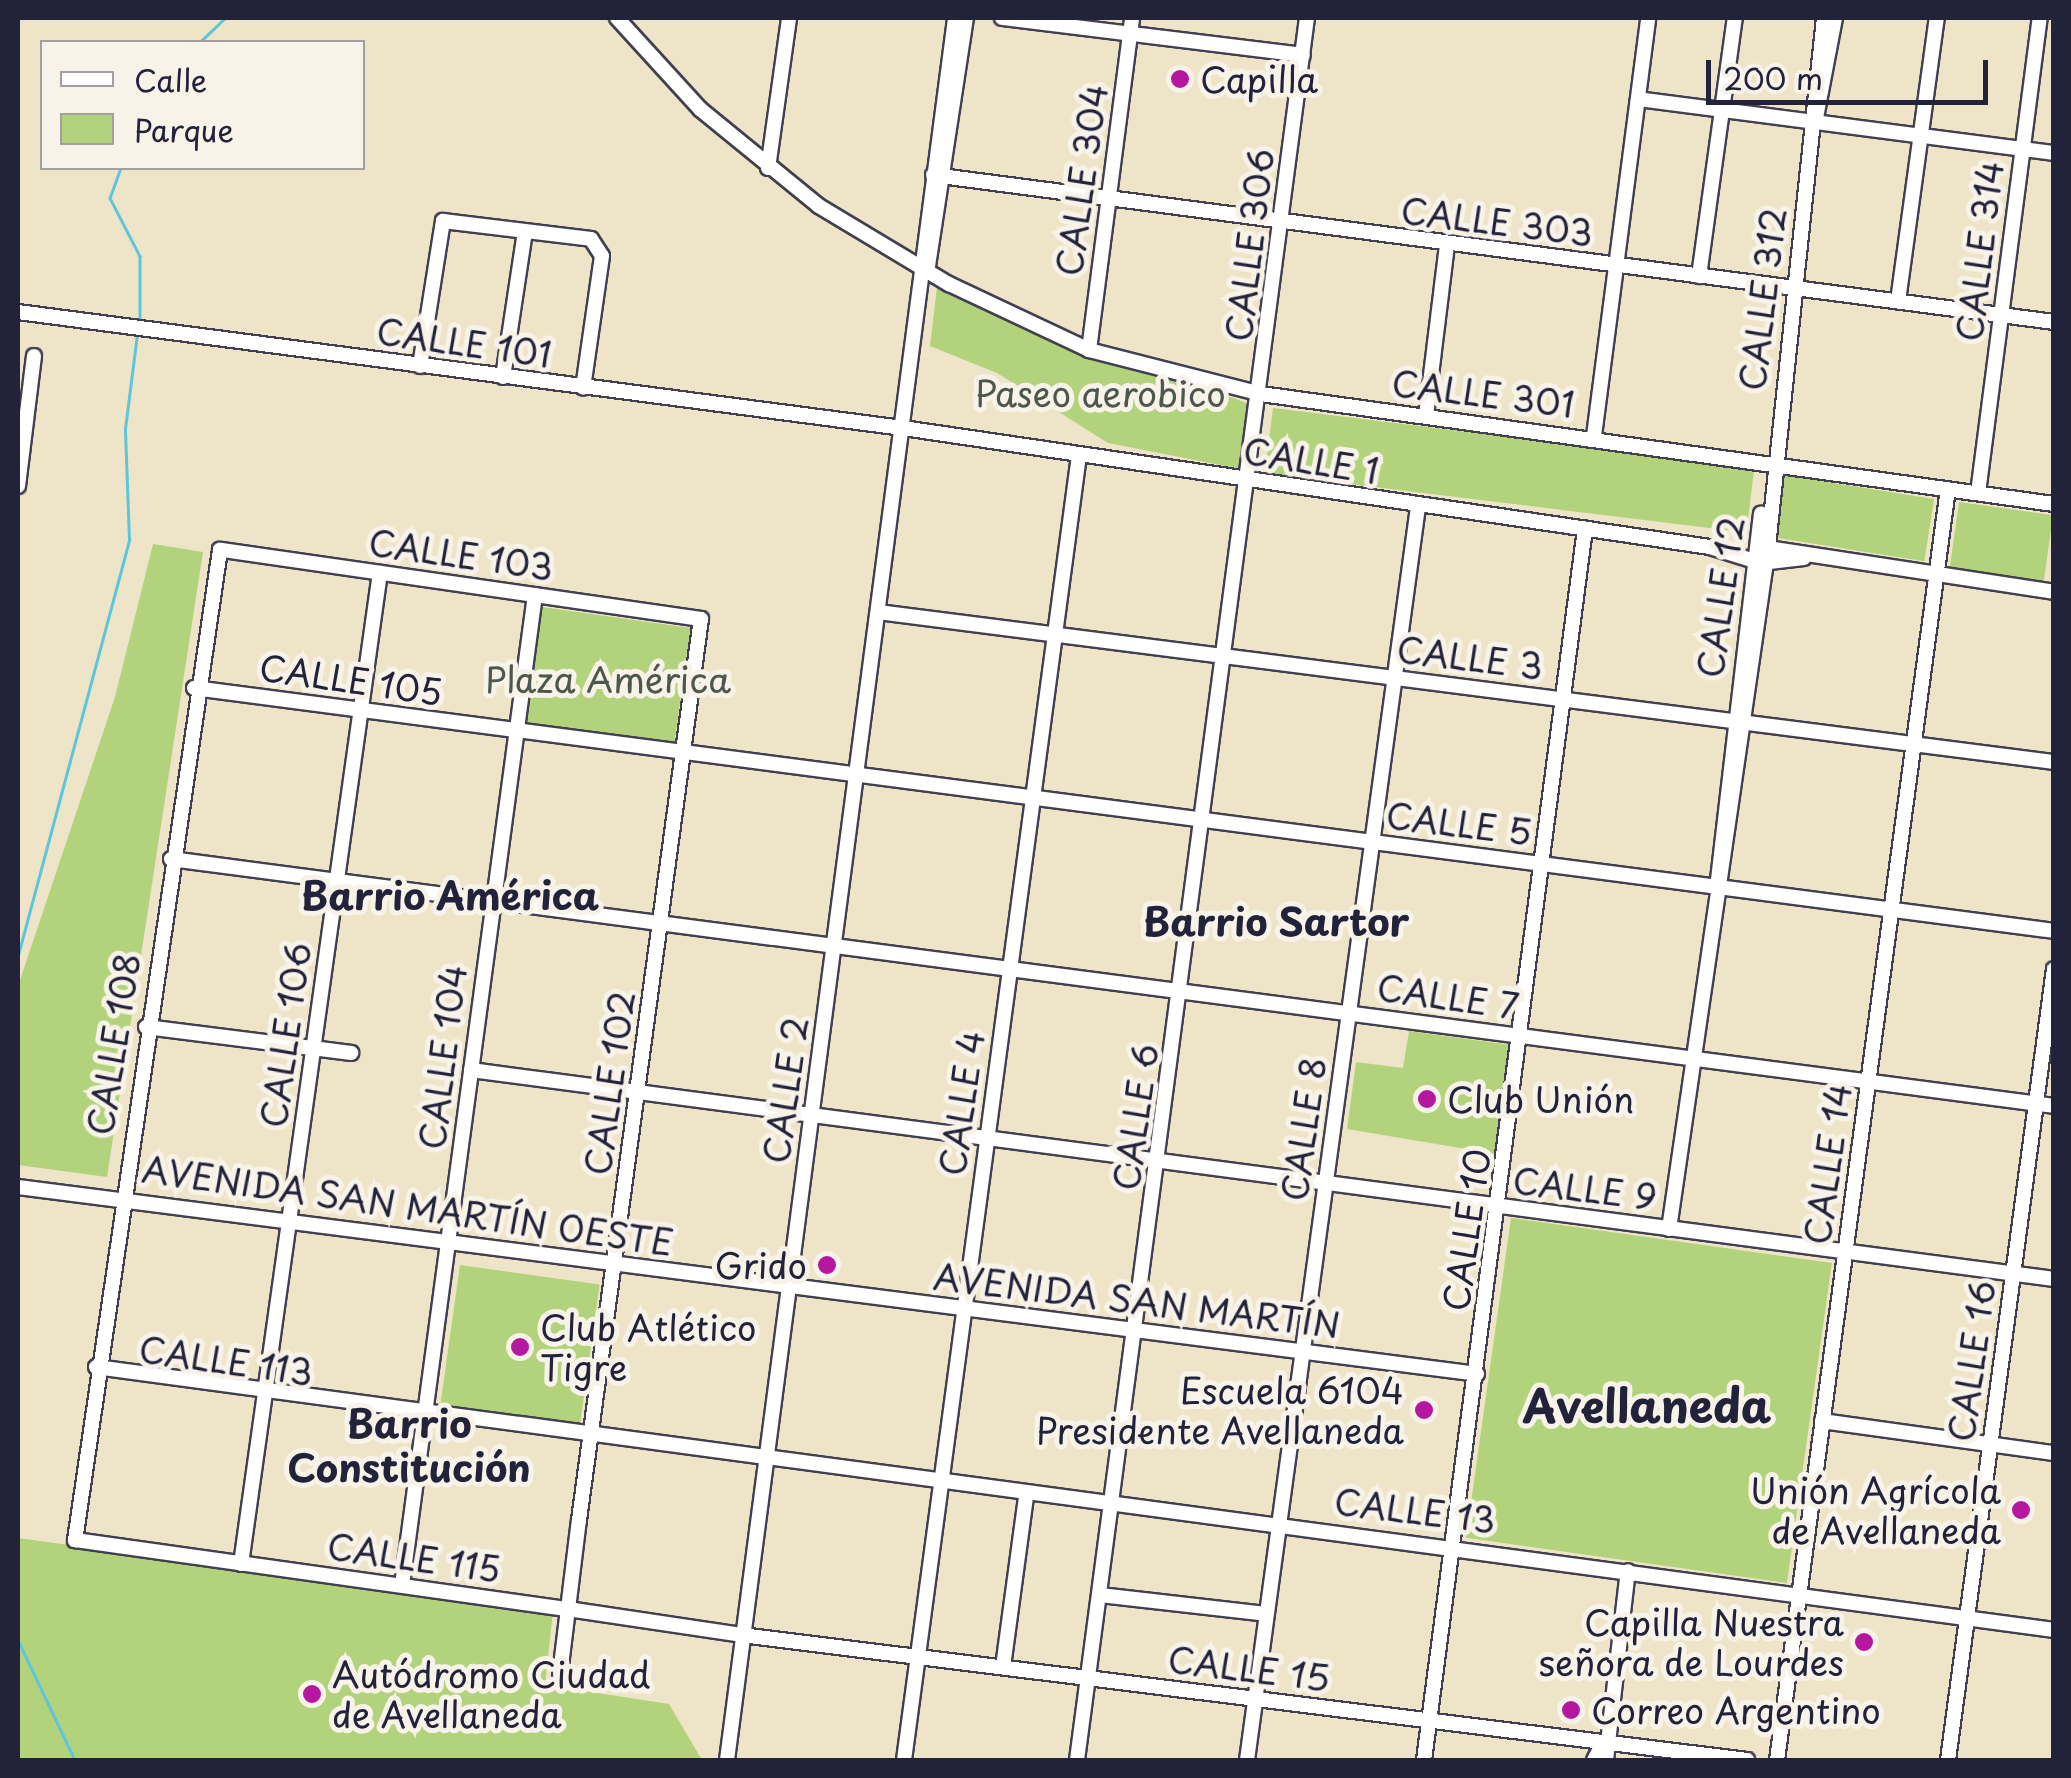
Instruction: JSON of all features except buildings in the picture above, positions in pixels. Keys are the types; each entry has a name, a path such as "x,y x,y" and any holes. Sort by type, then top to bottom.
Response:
{"street":[{"path":"768,168 788,18"},
{"path":"939,176 955,18"},
{"path":"939,176 966,18"},
{"path":"1002,18 1303,55"},
{"name":"CALLE 304","path":"1089,350 1132,18"},
{"name":"CALLE 306","path":"1251,481 1308,18"},
{"path":"1594,436 1648,18"},
{"path":"1699,276 1735,18"},
{"name":"CALLE 312","path":"1768,482 1815,123 1824,18"},
{"name":"CALLE 312","path":"1815,123 1834,18"},
{"path":"1898,302 1936,18"},
{"name":"CALLE 314","path":"1978,493 2040,18"},
{"name":"CALLE 301","path":"619,19 768,168 926,271 1089,350 1261,394 1594,436 2054,504"},
{"path":"1638,99 2054,153"},
{"name":"CALLE 303","path":"939,176 1108,202 2054,322"},
{"name":"CALLE 2","path":"728,1760 939,176"},
{"path":"420,366 443,221 525,232 599,244 583,388"},
{"path":"504,377 525,232"},
{"path":"1426,416 1448,245"},
{"name":"CALLE 101","path":"18,312 903,428"},
{"path":"18,486 22,419 34,356"},
{"name":"CALLE 1","path":"903,428 1418,506 2054,592"},
{"name":"CALLE 4","path":"904,1760 1079,455"},
{"name":"CALLE 6","path":"1078,1760 1251,481"},
{"name":"CALLE 12","path":"1669,1229 1768,482"},
{"path":"1937,575 1948,488"},
{"name":"CALLE 8","path":"1247,1760 1418,506"},
{"name":"CALLE 10","path":"1424,1760 1500,1208 1585,528"},
{"name":"CALLE 103","path":"213,556 380,573 702,619"},
{"name":"CALLE 108","path":"75,1540 96,1367 213,556"},
{"name":"CALLE 106","path":"242,1564 380,573"},
{"name":"CALLE 14","path":"1777,1760 1937,575"},
{"name":"CALLE 104","path":"402,1586 535,595"},
{"name":"CALLE 3","path":"878,612 2054,762"},
{"name":"CALLE 102","path":"560,1674 702,619"},
{"name":"CALLE 105","path":"194,688 856,778"},
{"name":"CALLE 5","path":"856,778 2054,931"},
{"name":"CALLE 7","path":"170,859 2054,1106"},
{"name":"CALLE 16","path":"1948,1760 2054,969"},
{"path":"146,1027 351,1053"},
{"name":"CALLE 9","path":"471,1070 2054,1279"},
{"name":"AVENIDA SAN MARTÍN OESTE","path":"18,1187 120,1197 789,1286"},
{"name":"AVENIDA SAN MARTÍN","path":"789,1286 1477,1374"},
{"name":"CALLE 113","path":"96,1367 266,1396 766,1461"},
{"path":"1822,1421 2054,1453"},
{"name":"CALLE 13","path":"766,1461 940,1486 1454,1543 2054,1630"},
{"path":"1003,1666 1026,1496"},
{"name":"CALLE 115","path":"75,1540 744,1635"},
{"path":"1606,1760 1603,1742 1628,1570"},
{"path":"1100,1595 1266,1614"},
{"name":"CALLE 15","path":"744,1635 1746,1760"},
{"path":"1594,1760 1603,1742"}],"green space":[{"name":"Paseo aerobico","path":"937,287 1249,404 1241,469 1108,443 997,373 930,346"},
{"path":"1273,408 1754,467 1746,533 1265,474"},
{"path":"1783,475 1934,499 1924,561 1773,537"},
{"path":"1959,502 2053,515 2044,582 1950,568"},
{"path":"153,544 203,552 107,1177 18,1165 18,986 115,697"},
{"name":"Plaza América","path":"542,607 691,628 673,751 525,730"},
{"name":"Club Unión","path":"1409,1031 1511,1045 1496,1154 1347,1129 1356,1062 1403,1068"},
{"path":"1511,1218 1832,1263 1787,1583 1466,1538"},
{"name":"Club Atlético Tigre","path":"460,1265 600,1285 579,1429 440,1410"},
{"name":"Autódromo Ciudad de Avellaneda","path":"18,1538 553,1611 545,1685 669,1704 702,1760 18,1760"}],"waterway":[{"path":"202,40 225,18"},
{"path":"120,170 110,198 140,256 140,322"},
{"path":"18,955 129,540 125,429 137,334"},
{"path":"18,1640 75,1760"}],"place":[{"name":"Capilla","path":"1180,79"},
{"name":"Club Unión","path":"1427,1099"},
{"name":"Grido","path":"827,1265"},
{"name":"Club Atlético Tigre","path":"520,1347"},
{"name":"Escuela 6104 Presidente Avellaneda","path":"1424,1410"},
{"name":"Unión Agrícola de Avellaneda","path":"2021,1510"},
{"name":"Capilla Nuestra señora de Lourdes","path":"1864,1642"},
{"name":"Autódromo Ciudad de Avellaneda","path":"312,1694"},
{"name":"Correo Argentino","path":"1571,1710"}],"district":[{"name":"Barrio América","path":"450,895"},
{"name":"Barrio Sartor","path":"1276,921"},
{"name":"Avellaneda","path":"1647,1405"},
{"name":"Barrio Constitución","path":"409,1445"}]}
